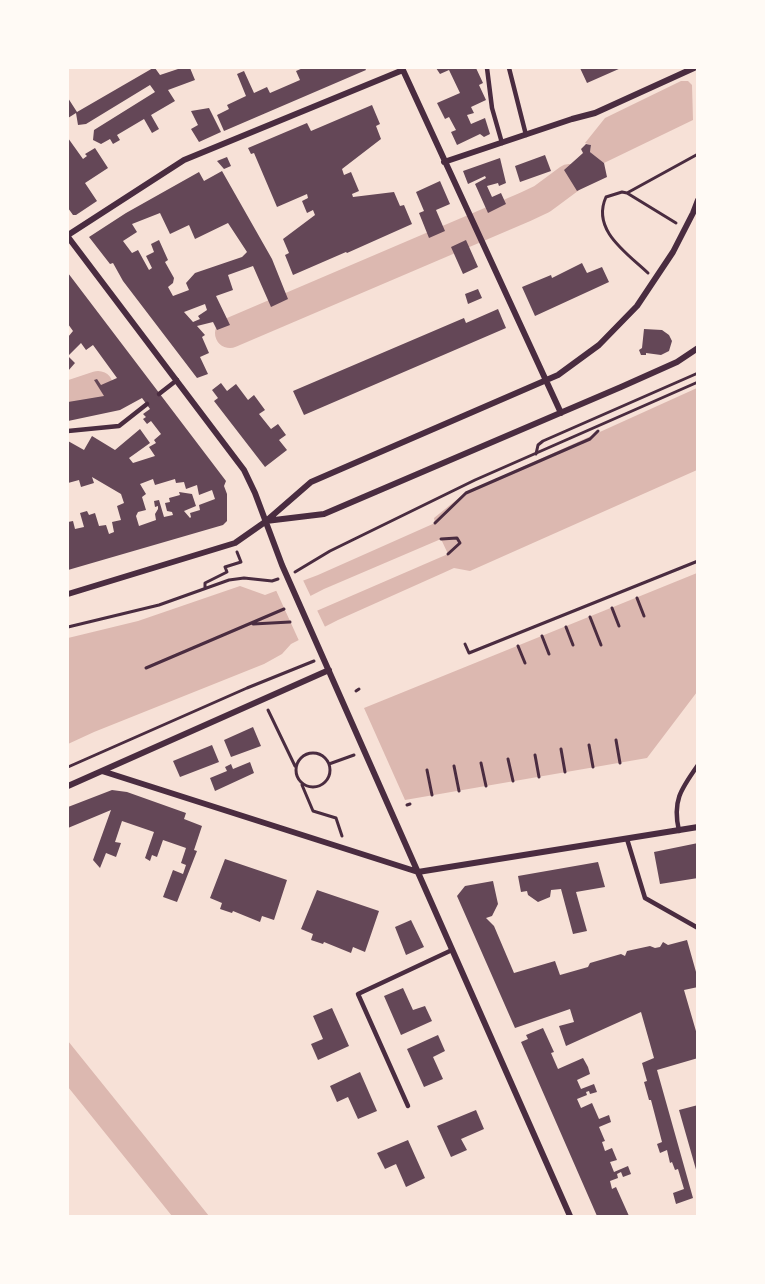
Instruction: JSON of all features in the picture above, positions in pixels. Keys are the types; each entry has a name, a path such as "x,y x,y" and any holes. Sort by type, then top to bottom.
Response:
{"street":[{"path":"561,412 402,68 184,160 68,236 244,470 278,556 570,1216"},
{"path":"444,162 595,113 694,68"},
{"path":"68,594 235,543 265,522 311,482 546,380 568,368 599,345 637,306 656,280 685,230 698,200"},
{"path":"265,522 324,514 676,362 698,348"},
{"path":"68,786 329,670"},
{"path":"102,771 417,872 698,827"}],"lane":[{"path":"487,68 492,108 501,143"},
{"path":"509,68 526,135"},
{"path":"159,394 177,380"},
{"path":"68,431 119,426 147,404"},
{"path":"679,831 675,814 678,796 698,765"},
{"path":"627,839 645,898 698,928"},
{"path":"408,1106 358,994 452,950"}],"path":[{"path":"627,193 698,154"},
{"path":"656,280 615,242 604,224 602,213 606,197 622,192 627,193 685,230"},
{"path":"536,453 538,445 543,441 698,373"},
{"path":"299,570 330,551 475,480 698,382"},
{"path":"635,400 639,408"},
{"path":"435,522 466,494 590,439 598,431"},
{"path":"441,539 457,538 460,543 448,554"},
{"path":"205,588 205,583 227,572 225,567 240,562 235,543"},
{"path":"465,644 469,653 698,561"},
{"path":"68,627 159,605 229,580 244,578 272,581"},
{"path":"637,598 644,616"},
{"path":"612,608 619,626"},
{"path":"146,668 284,609"},
{"path":"590,617 601,645"},
{"path":"249,624 290,622"},
{"path":"566,627 573,645"},
{"path":"542,636 549,654"},
{"path":"518,646 525,663"},
{"path":"68,767 247,688 323,658"},
{"path":"263,700 313,811 336,818 345,849"},
{"path":"616,740 620,763"},
{"path":"589,745 593,767"},
{"path":"561,749 566,772"},
{"path":"295,768 300,757 310,752 322,755 329,764 329,775 322,784 312,787 302,783"},
{"path":"329,764 364,752"},
{"path":"535,755 539,777"},
{"path":"508,759 513,781"},
{"path":"482,764 486,786"},
{"path":"454,766 459,791"},
{"path":"427,770 432,795"}],"shaded area":[{"path":"681,81 688,81 692,85 693,120 604,163 590,152 591,145 585,143 605,118"},
{"path":"697,388 697,470 470,571 454,568 338,620 291,644 282,654 264,664 68,744 68,638 138,621 240,586 265,595 318,575 435,523 434,518 465,493","holes":["441,539 448,554 291,622 285,609 324,589"]},
{"path":"697,573 697,692 647,758 405,800 364,708"},
{"path":"68,1041 209,1216 172,1216 68,1087"}],"pier":[{"path":"302,578 312,599 288,610 292,618 316,608 326,629 300,643 275,588"}],"building":[{"path":"153,68 160,75 181,68 190,68 195,80 168,90 175,101 151,115 159,129 152,133 144,119 117,135 120,140 113,144 110,139 101,144 93,140 94,130 155,92 150,85 86,124 78,125 76,113 68,118 68,98 77,112"},
{"path":"303,68 365,68 366,70 224,131 217,115 229,109 227,105 246,96 237,74 244,71 254,93 267,87 270,93 300,80 296,71"},
{"path":"436,68 476,68 483,83 479,85 486,100 471,107 474,113 467,115 471,124 485,118 490,134 484,137 480,134 457,145 451,132 456,130 449,117 445,119 437,103 460,93 449,70 440,74"},
{"path":"580,68 621,68 587,83"},
{"path":"372,105 380,124 376,126 381,139 342,169 344,175 351,172 359,191 352,194 353,197 394,192 400,206 404,205 412,224 293,275 285,255 289,253 283,239 315,215 313,210 307,213 302,201 308,198 307,194 277,207 254,153 251,154 248,148 307,123 311,131"},
{"path":"209,108 221,132 199,142 191,129 198,125 191,111"},
{"path":"68,138 83,159 87,156 85,154 95,148 108,168 85,183 97,201 76,215 73,215 68,208"},
{"path":"586,144 591,145 590,152 604,163 607,177 577,191 564,170 583,153 581,149"},
{"path":"545,155 551,171 520,182 515,166"},
{"path":"227,157 231,166 224,169 217,161"},
{"path":"500,158 506,183 499,186 498,183 487,186 492,197 501,193 506,204 488,213 475,184 486,178 485,176 468,184 463,171"},
{"path":"222,171 272,259 288,299 271,307 253,266 228,275 233,290 216,296 230,325 217,330 213,322 197,326 205,335 202,337 209,353 200,357 208,374 197,378 123,281 113,263 110,264 89,237 126,213 199,172 204,181","holes":["160,213 170,234 189,225 195,239 228,223 247,252 242,257 195,273 186,283 189,290 173,296 168,287 173,283 174,278 165,262 168,260 159,240 151,244 154,252 146,256 152,268 149,270 138,250 132,253 123,241 137,232 132,224","205,304 207,310 198,316 200,319 193,322 184,312"]},
{"path":"440,181 450,204 436,210 445,231 429,238 419,213 424,211 416,192"},
{"path":"466,240 478,267 463,274 451,247"},
{"path":"582,263 587,273 602,267 609,282 535,316 522,287 551,275 552,278"},
{"path":"68,273 226,481 224,486 227,494 227,521 223,525 68,570 68,522 73,521 75,529 84,527 80,513 87,511 89,515 95,513 99,526 106,525 109,534 114,532 112,522 121,520 117,506 124,503 121,494 92,477 94,483 81,487 79,480 68,483 68,441 84,450 92,436 115,450 140,429 150,443 129,458 133,463 155,456 149,447 156,443 154,440 161,434 151,421 147,424 143,419 146,417 143,414 150,409 142,398 120,410 68,421 68,402 104,396 94,380 97,379 101,385 117,378 93,345 86,350 81,343 68,356 68,337 73,331 68,324","holes":["153,479 155,485 175,479 176,483 184,482 186,489 197,485 199,495 212,490 215,499 199,505 200,510 190,513 190,518 184,511 196,506 192,494 179,492 180,495 169,498 170,502 165,503 167,511 172,512 173,515 164,517 159,500 154,501 155,507 158,506 155,514 156,520 139,526 136,516 138,512 146,510 142,497 146,494 140,484"]},
{"path":"478,289 482,298 468,304 465,294"},
{"path":"498,309 506,328 304,415 293,391 464,318 466,323"},
{"path":"644,329 662,330 669,335 672,341 669,351 661,355 646,353 646,355 641,355 639,350 642,348"},
{"path":"68,356 75,363 68,371"},
{"path":"221,383 227,391 236,384 248,400 254,395 265,410 259,414 271,429 278,424 286,435 279,440 287,450 265,467 214,401 218,398 212,390"},
{"path":"253,727 261,746 231,757 224,740"},
{"path":"212,745 219,762 180,777 173,761"},
{"path":"250,762 254,773 215,791 210,778 227,771 225,767 231,764 233,769"},
{"path":"112,790 127,792 186,813 184,819 202,826 194,850 197,851 177,902 163,897 173,870 183,874 186,865 181,863 186,848 163,840 157,857 152,855 150,861 145,858 154,832 122,821 115,842 121,843 116,857 106,853 100,868 93,860 111,810 68,828 68,807"},
{"path":"698,843 698,878 660,884 654,852"},
{"path":"225,859 287,880 274,920 262,916 260,922 233,911 232,913 220,909 222,903 210,898"},
{"path":"598,862 605,887 576,892 587,931 573,934 561,889 551,890 550,897 538,902 528,895 527,891 521,892 518,876"},
{"path":"493,881 498,904 492,916 486,918 494,926 514,973 555,961 560,975 588,967 590,963 621,954 625,956 627,951 650,946 660,947 663,942 668,945 687,940 698,979 698,987 684,990 698,1038 698,1058 657,1070 693,1198 676,1204 673,1193 684,1189 678,1169 675,1170 672,1162 670,1163 667,1150 660,1153 657,1144 662,1142 644,1082 647,1081 642,1063 654,1058 641,1012 566,1046 559,1026 574,1022 570,1009 515,1028 457,896 465,886"},
{"path":"317,890 379,911 365,952 353,947 351,953 324,942 323,944 311,940 313,934 301,929"},
{"path":"411,920 424,947 406,955 395,927"},
{"path":"403,988 413,1010 425,1006 432,1021 401,1035 384,996"},
{"path":"332,1008 349,1046 318,1060 311,1044 323,1039 313,1016"},
{"path":"543,1028 554,1052 551,1053 558,1069 583,1058 588,1067 590,1074 577,1080 581,1089 594,1084 597,1092 590,1094 589,1091 586,1092 587,1095 577,1099 581,1108 592,1103 599,1119 609,1115 611,1122 599,1127 605,1141 602,1142 605,1151 612,1148 617,1160 610,1162 614,1172 628,1166 631,1174 623,1177 621,1172 617,1174 618,1178 610,1181 612,1189 616,1187 629,1216 597,1216 521,1042 528,1039 526,1035"},
{"path":"438,1035 445,1051 433,1057 443,1079 424,1087 407,1049"},
{"path":"360,1072 377,1111 358,1119 348,1097 337,1102 330,1086"},
{"path":"698,1105 698,1173 697,1173 679,1110"},
{"path":"476,1110 484,1129 461,1139 467,1150 451,1157 437,1126"},
{"path":"408,1140 425,1178 406,1187 396,1164 385,1169 377,1153"}],"waterway":[{"path":"230,333 525,207 542,199 569,179"},
{"path":"68,396 98,386"}]}
